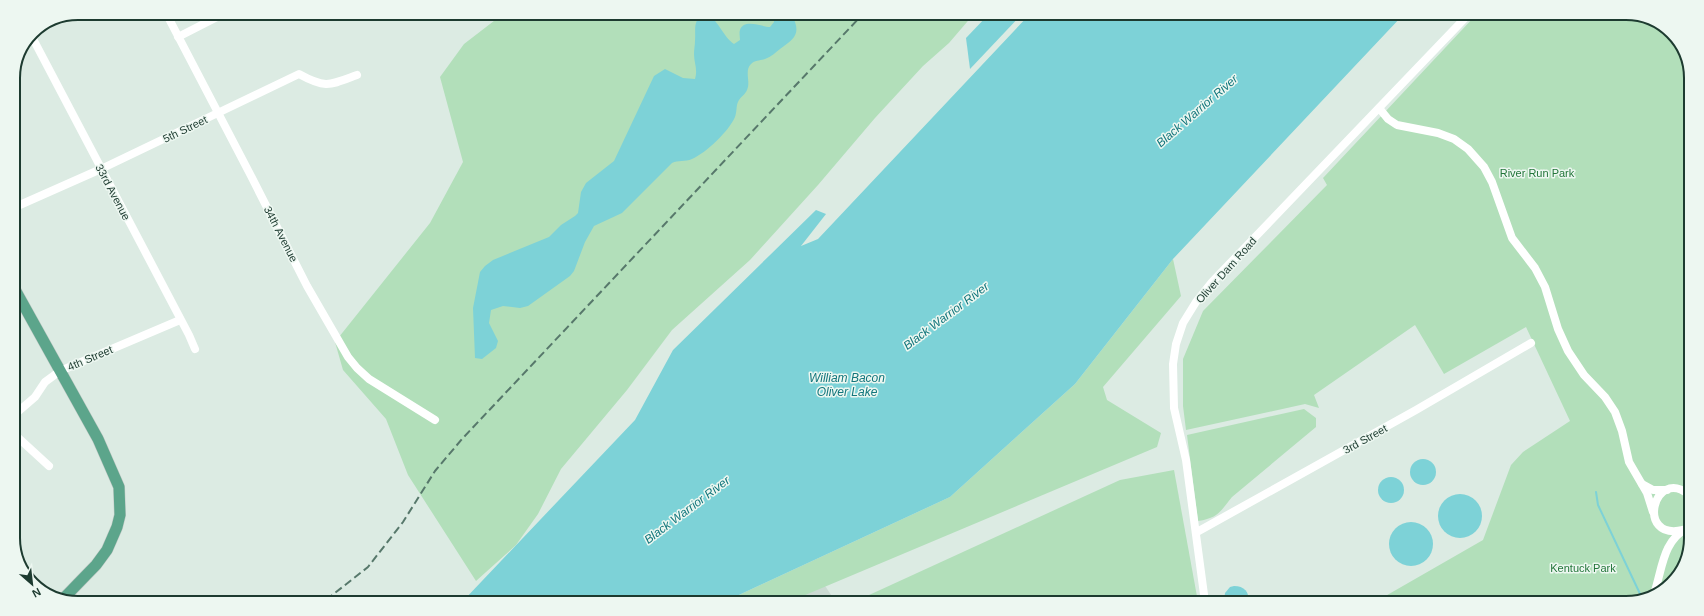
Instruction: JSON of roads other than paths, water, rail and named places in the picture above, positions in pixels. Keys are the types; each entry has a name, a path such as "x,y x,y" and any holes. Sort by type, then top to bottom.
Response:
{"main road":[{"path":"20,299 98,439 119,488 120,515 117,527 107,550 96,565 67,595"}],"street":[{"name":"34th Avenue","path":"170,20 307,286 348,357 369,379 435,420"},
{"path":"178,37 211,20"},
{"name":"Oliver Dam Road","path":"1204,596 1197,532 1186,460 1174,408 1173,364 1176,344 1183,324 1196,302 1212,282 1463,20"},
{"name":"33rd Avenue","path":"34,40 195,349"},
{"name":"5th Street","path":"20,205 101,169 299,74 322,85 334,84 357,75"},
{"path":"1379,108 1388,119 1397,125 1438,133 1454,139 1471,152 1484,167 1492,182 1512,238 1535,268 1545,287 1558,329 1568,351 1584,375 1605,397 1615,412 1622,430 1629,462 1647,493 1654,518 1663,529 1666,551"},
{"name":"4th Street","path":"20,410 35,397 44,382 60,371 180,320"},
{"name":"3rd Street","path":"1197,532 1531,343"},
{"path":"20,439 49,466"},
{"path":"1639,480 1645,486 1653,490 1680,490 1684,492"},
{"path":"1653,512 1656,499 1667,490"},
{"path":"1663,529 1676,532 1684,529"},
{"path":"1656,587 1666,551 1671,540 1684,530"}],"water":[{"path":"697,20 714,20 734,44 740,40 740,31 742,26 745,24 770,27 774,20 794,20 796,31 790,42 769,57 751,64 748,70 747,90 738,102 736,115 728,129 710,147 698,156 689,160 672,163 622,213 594,226 585,242 574,271 570,276 528,306 520,308 503,306 491,310 489,323 498,341 496,348 482,359 475,358 473,308 480,272 493,260 549,237 561,225 578,213 581,192 586,183 614,161 654,76 665,69 683,78 695,79 696,69 694,54"},
{"path":"983,20 1016,20 970,69 966,38"},
{"name":"William Bacon Oliver Lake","path":"1024,20 1398,20 1173,259 1075,384 950,497 737,596 468,596 635,420 673,350 816,210 826,214 801,246 818,239"},
{"path":"1423,459 1432,463 1436,472 1432,481 1423,485 1414,481 1410,472 1414,463"},
{"path":"1391,477 1400,481 1404,490 1400,499 1391,503 1382,499 1378,490 1382,481"},
{"path":"1456,494 1464,494 1476,500 1482,512 1482,520 1476,532 1464,538 1456,538 1444,532 1438,520 1438,512 1444,500"},
{"path":"1407,522 1415,522 1427,528 1433,540 1433,548 1427,560 1415,566 1407,566 1395,560 1389,548 1389,540 1395,528"},
{"path":"1238,586 1243,588 1246,590 1248,596 1225,596 1225,593 1230,587"}],"waterway":[{"path":"1596,492 1598,505 1640,594"}],"railway":[{"path":"331,596 368,567 403,522 435,471 462,439 857,20"}],"water label":[{"name":"Black Warrior River","path":"1197,111"},
{"name":"Black Warrior River","path":"946,316"},
{"name":"Black Warrior River","path":"687,510"}],"park label":[{"name":"River Run Park","path":"1537,173"},
{"name":"Kentuck Park","path":"1583,568"}]}
